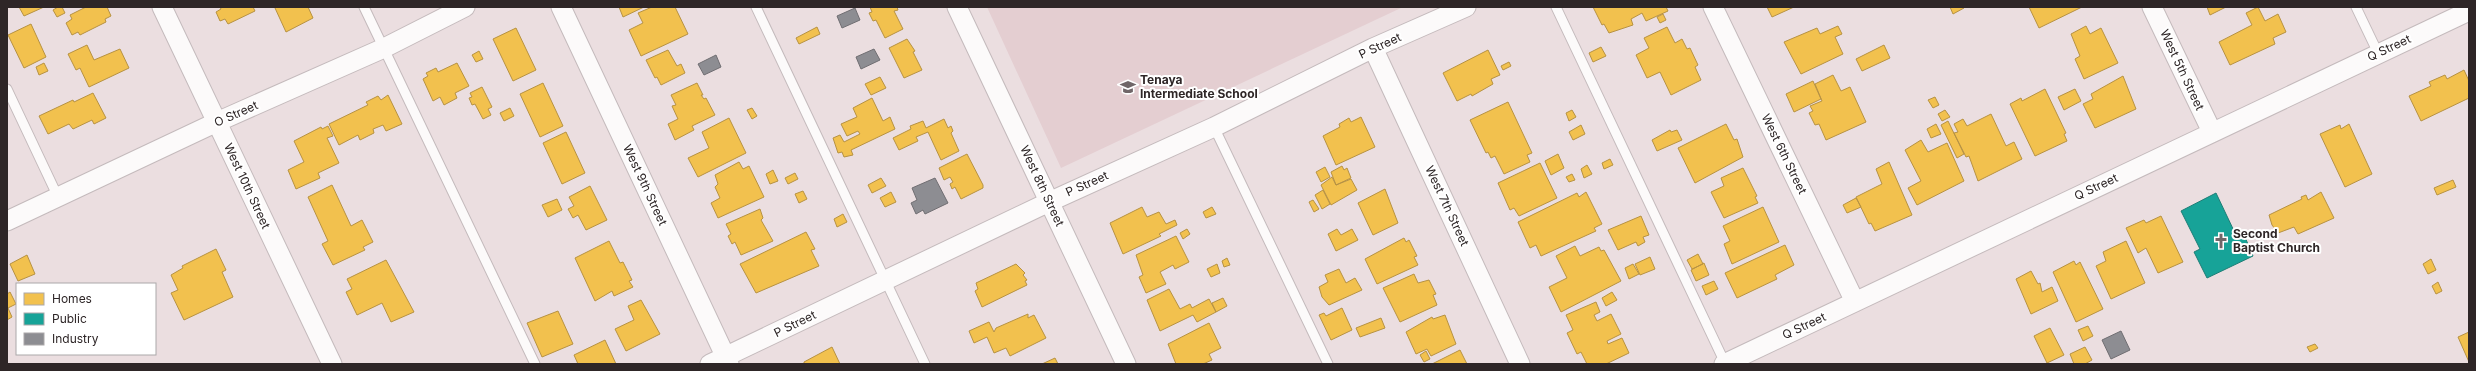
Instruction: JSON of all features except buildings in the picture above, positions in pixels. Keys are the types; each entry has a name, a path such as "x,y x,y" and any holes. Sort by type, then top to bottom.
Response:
{"street":[{"name":"West 10th Street","path":"162,7 332,364"},
{"name":"O Street","path":"7,221 217,122 384,48 465,7"},
{"name":"West 9th Street","path":"561,7 722,362"},
{"name":"West 8th Street","path":"957,7 1126,364"},
{"name":"P Street","path":"722,362 885,280 1049,202 1214,127 1373,48 1466,7"},
{"name":"West 6th Street","path":"1713,7 1855,302"},
{"name":"West 5th Street","path":"2152,7 2212,132"},
{"name":"Q Street","path":"1725,364 2469,11"},
{"name":"West 7th Street","path":"1373,48 1520,364"}],"lane":[{"path":"364,7 535,364"},
{"path":"756,7 925,364"},
{"path":"1556,7 1725,364"},
{"path":"2356,7 2378,53"},
{"path":"7,89 58,197"},
{"path":"1214,127 1328,364"}],"shaded area":[{"name":"Tenaya Intermediate School","path":"987,7 1403,7 1061,168"}],"place":[{"name":"Tenaya Intermediate School","path":"1128,87"},
{"name":"Second Baptist Church","path":"2221,241"}]}
